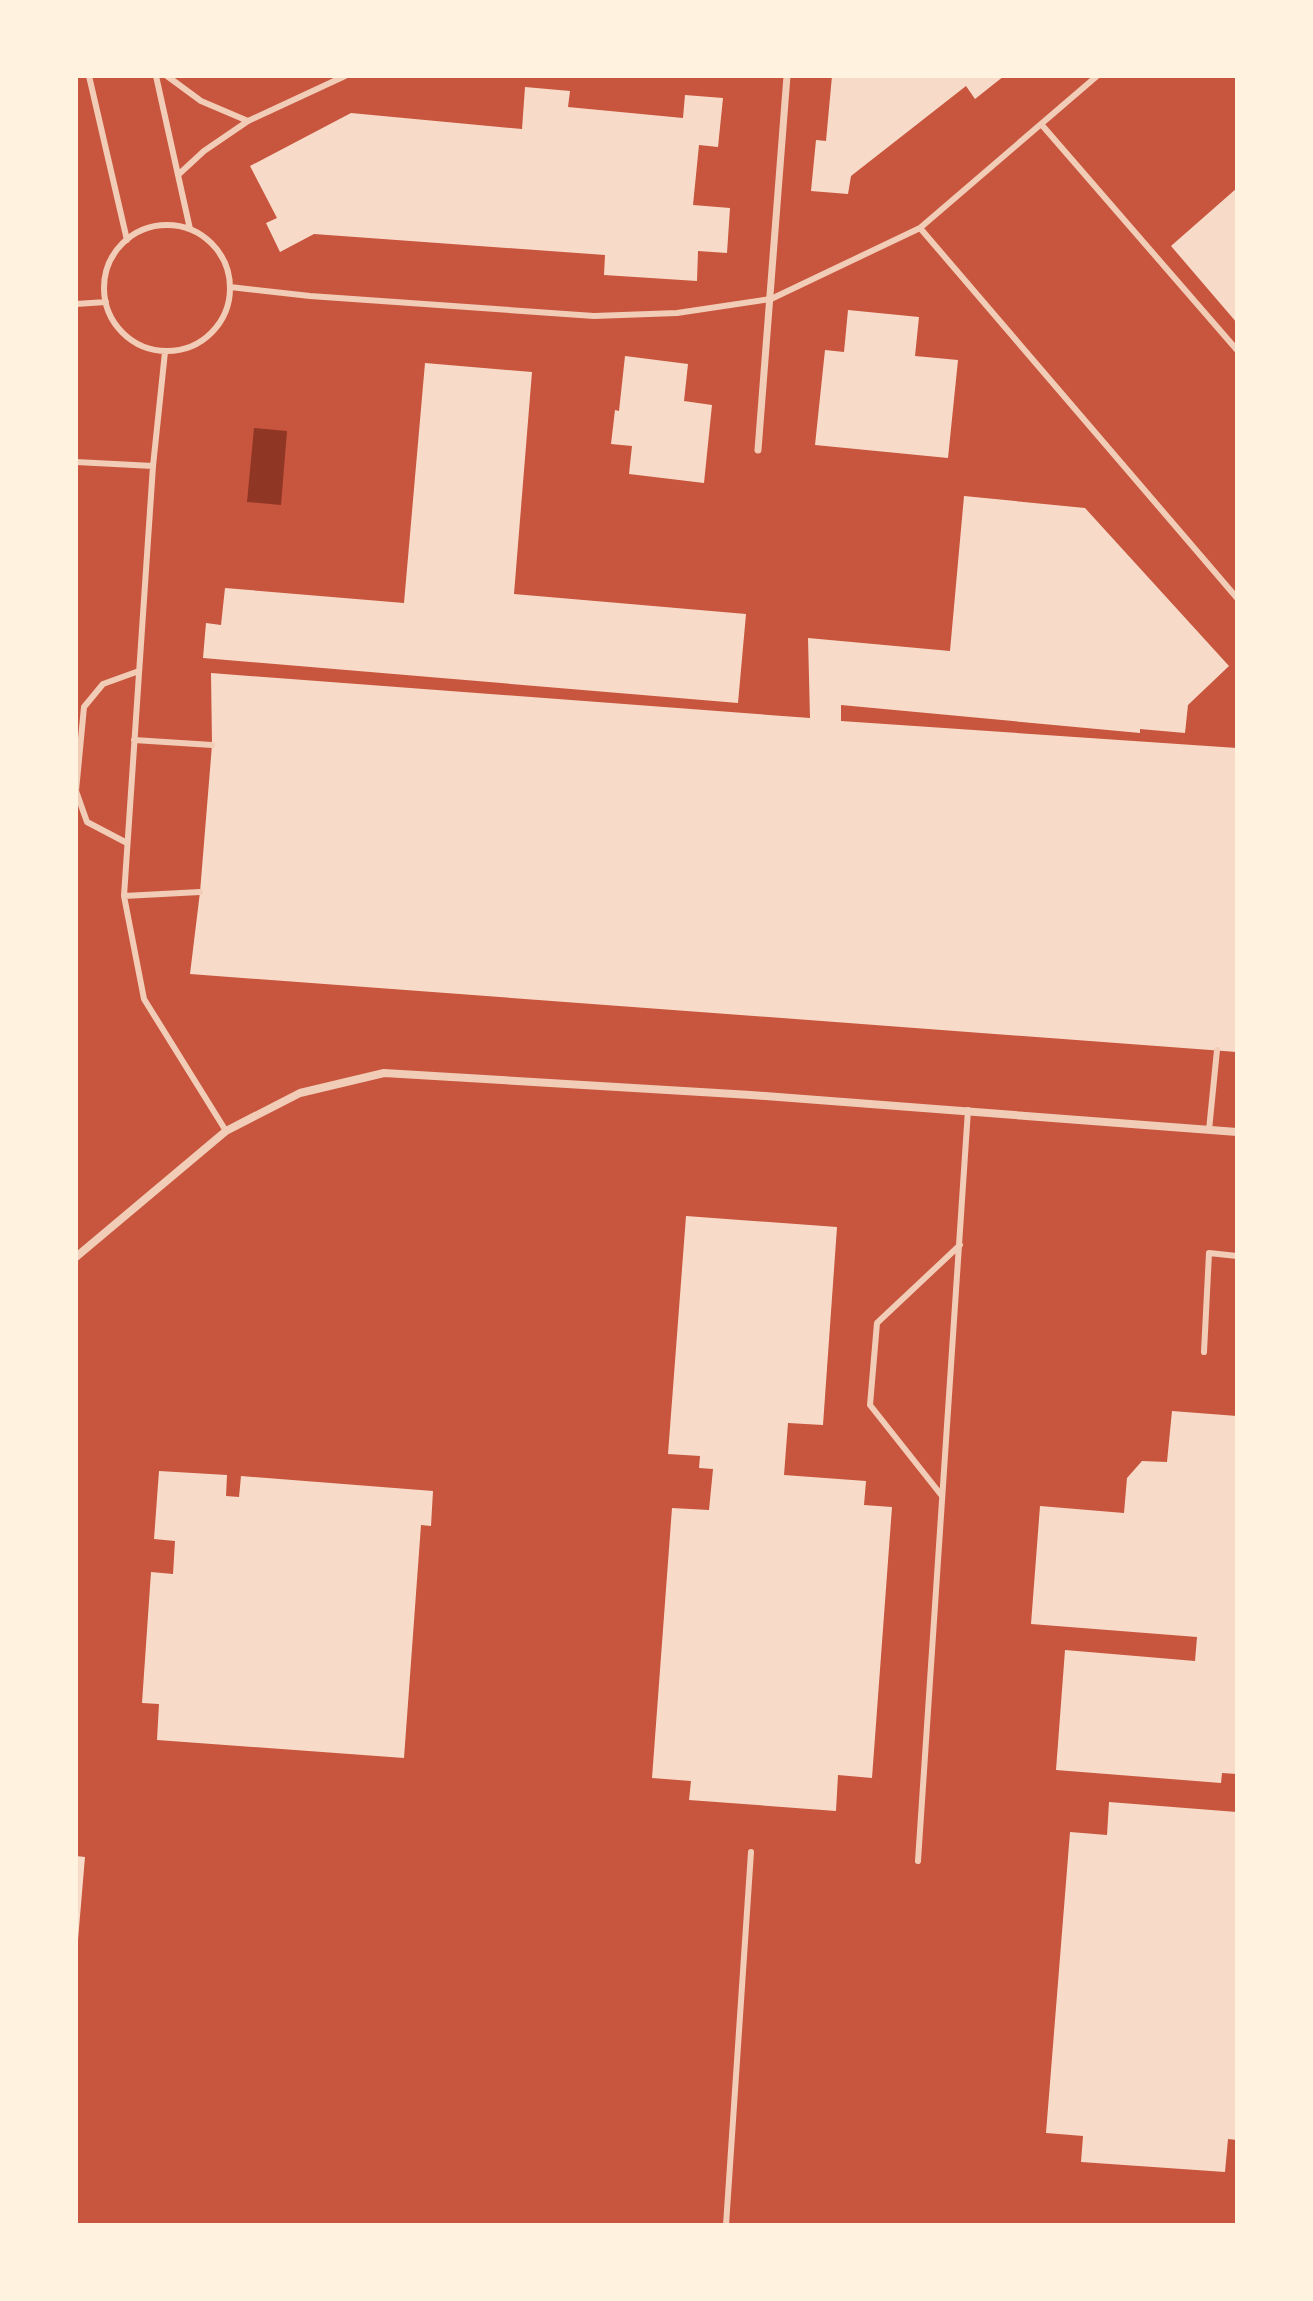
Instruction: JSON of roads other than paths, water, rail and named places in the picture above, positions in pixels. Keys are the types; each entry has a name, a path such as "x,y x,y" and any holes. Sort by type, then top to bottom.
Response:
{"street":[{"path":"758,450 787,76"},
{"path":"76,1257 226,1131 300,1093 384,1073 968,1110 1237,1132"}],"lane":[{"path":"89,76 127,240"},
{"path":"156,76 190,229"},
{"path":"167,76 201,101 248,121"},
{"path":"178,175 204,151 248,121 345,76"},
{"path":"230,287 310,296 594,316 677,313 771,299 920,228 1097,76"},
{"path":"1041,124 1237,350"},
{"path":"174,225 190,229 206,238 219,252 227,268 229,304 212,333 198,344 165,352 145,347 127,337 113,322 106,302 108,268 115,253 127,240 157,226 174,225"},
{"path":"920,228 1237,598"},
{"path":"76,304 106,302"},
{"path":"165,352 153,466 124,896 144,999 226,1131"},
{"path":"76,462 153,466"},
{"path":"127,843 87,822 76,791 84,707 103,684 139,671"},
{"path":"134,740 212,745"},
{"path":"124,896 200,892"},
{"path":"1209,1130 1217,1050"},
{"path":"918,1861 968,1110"},
{"path":"943,1497 870,1405 877,1323 960,1245"},
{"path":"1204,1352 1209,1253 1237,1256"},
{"path":"726,2225 751,1852"}]}
